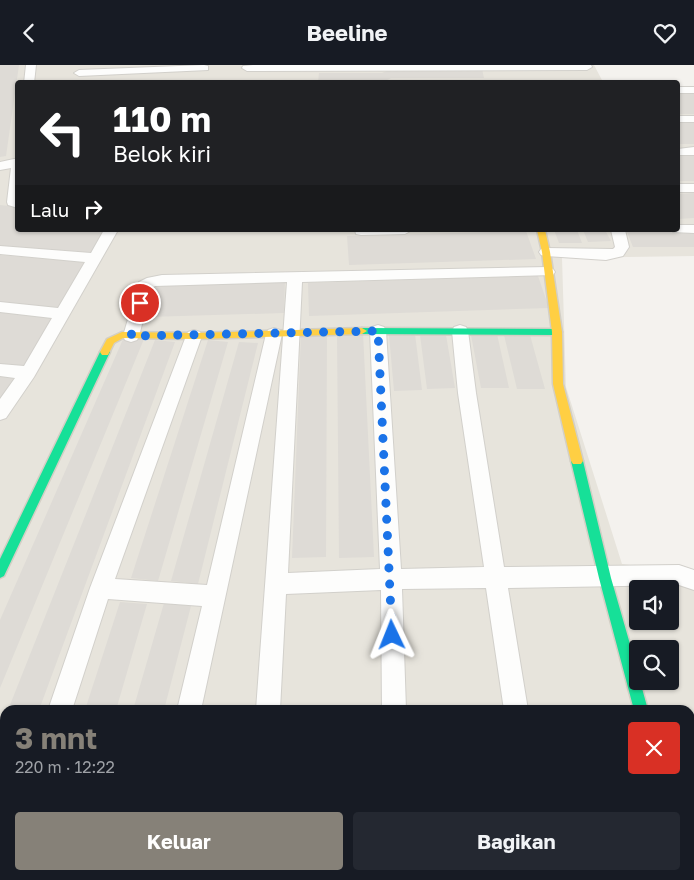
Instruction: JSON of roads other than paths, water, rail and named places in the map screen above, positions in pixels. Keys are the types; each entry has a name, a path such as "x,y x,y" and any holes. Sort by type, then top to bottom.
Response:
{"street":[{"path":"29,80 31,65"},
{"path":"79,73 205,67"},
{"path":"198,80 205,67"},
{"path":"246,68 490,69 545,72 587,67"},
{"path":"680,90 694,90"},
{"path":"680,119 694,119"},
{"path":"680,152 694,151"},
{"path":"0,166 15,163"},
{"path":"680,188 694,188"},
{"path":"680,229 694,229"},
{"path":"0,413 28,373 110,232"},
{"path":"541,232 558,332 558,384 605,578 640,705"},
{"path":"546,252 606,255 618,253 622,247 618,232"},
{"path":"0,250 96,258"},
{"path":"131,336 144,286 152,281 295,276 548,272"},
{"path":"268,705 294,333 295,276"},
{"path":"0,307 62,314"},
{"path":"0,572 110,341 115,337 378,331 558,332"},
{"path":"378,331 391,579 394,705"},
{"path":"460,331 467,393 515,705"},
{"path":"190,705 274,333"},
{"path":"62,705 101,588 194,336"},
{"path":"0,370 28,373"},
{"path":"276,584 391,579 605,578 679,575 694,580"},
{"path":"101,588 214,595"}]}
